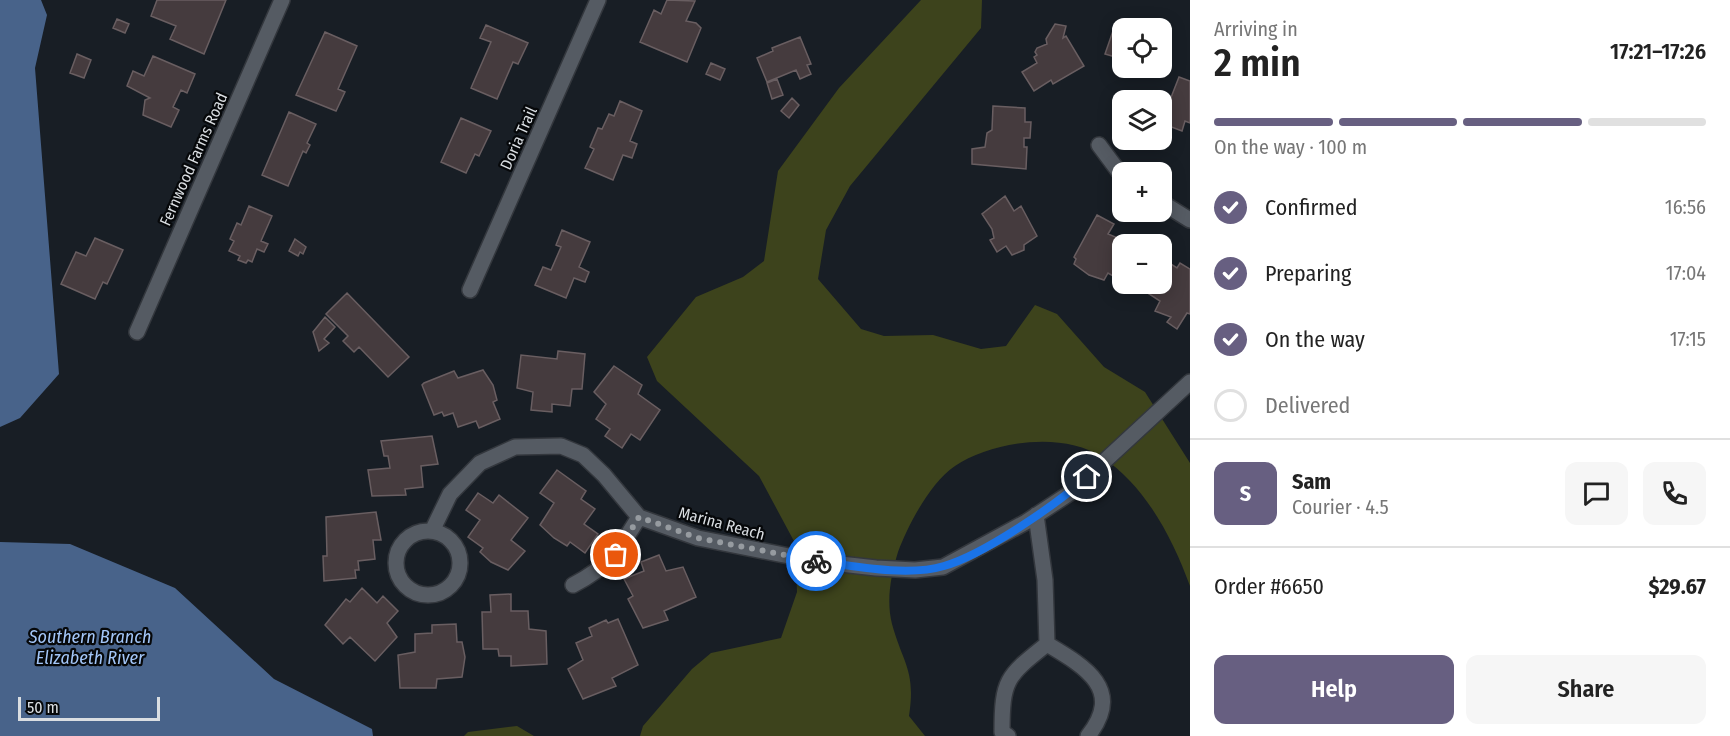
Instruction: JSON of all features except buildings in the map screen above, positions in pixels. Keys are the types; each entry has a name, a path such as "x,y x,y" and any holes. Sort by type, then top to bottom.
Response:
{"street":[{"name":"Fernwood Farms Road","path":"136,332 282,0"},
{"name":"Doria Trail","path":"470,290 598,0"},
{"path":"1099,145 1112,163"},
{"path":"1172,209 1190,220"},
{"name":"Marina Reach","path":"639,517 698,538 762,553 876,568 915,570 943,567 976,551 1070,493 1190,382"},
{"path":"432,531 450,494 480,463 515,447 561,446 583,455 604,475 639,517 616,555 597,572 573,585"},
{"path":"1036,515 1045,580 1047,644"},
{"path":"432,531 450,540 459,558 459,568 450,586 431,595 411,590 397,574 397,552 411,536 432,531"},
{"path":"1008,736 1002,732 1002,700 1012,672 1047,644"},
{"path":"1047,644 1085,667 1101,689 1104,706 1098,724 1088,736"}],"green space":[{"path":"921,0 982,0 981,28 850,186 826,230 818,279 861,329 884,336 933,335 981,349 1006,346 1035,305 1057,314 1104,367 1145,392 1190,463 1190,586 1175,549 1156,514 1132,483 1102,457 1068,444 1048,442 1028,442 988,450 955,466 937,483 921,505 908,530 893,570 889,597 890,615 910,677 909,716 925,736 640,736 643,726 692,669 711,653 781,638 797,592 795,543 759,476 657,381 647,357 696,297 743,277 764,261 778,171 839,88"},
{"path":"517,726 534,736 464,736 468,732"}],"water":[{"path":"0,0 41,0 47,15 35,68 59,374 20,418 0,427"},
{"name":"Southern Branch Elizabeth River","path":"0,542 70,544 175,588 274,679 372,729 373,736 0,736"}],"way so far":[{"path":"616,555 639,517 698,538 762,553 816,561"}],"route":[{"path":"816,561 915,570 943,567 1026,522 1070,493 1087,477"}]}
